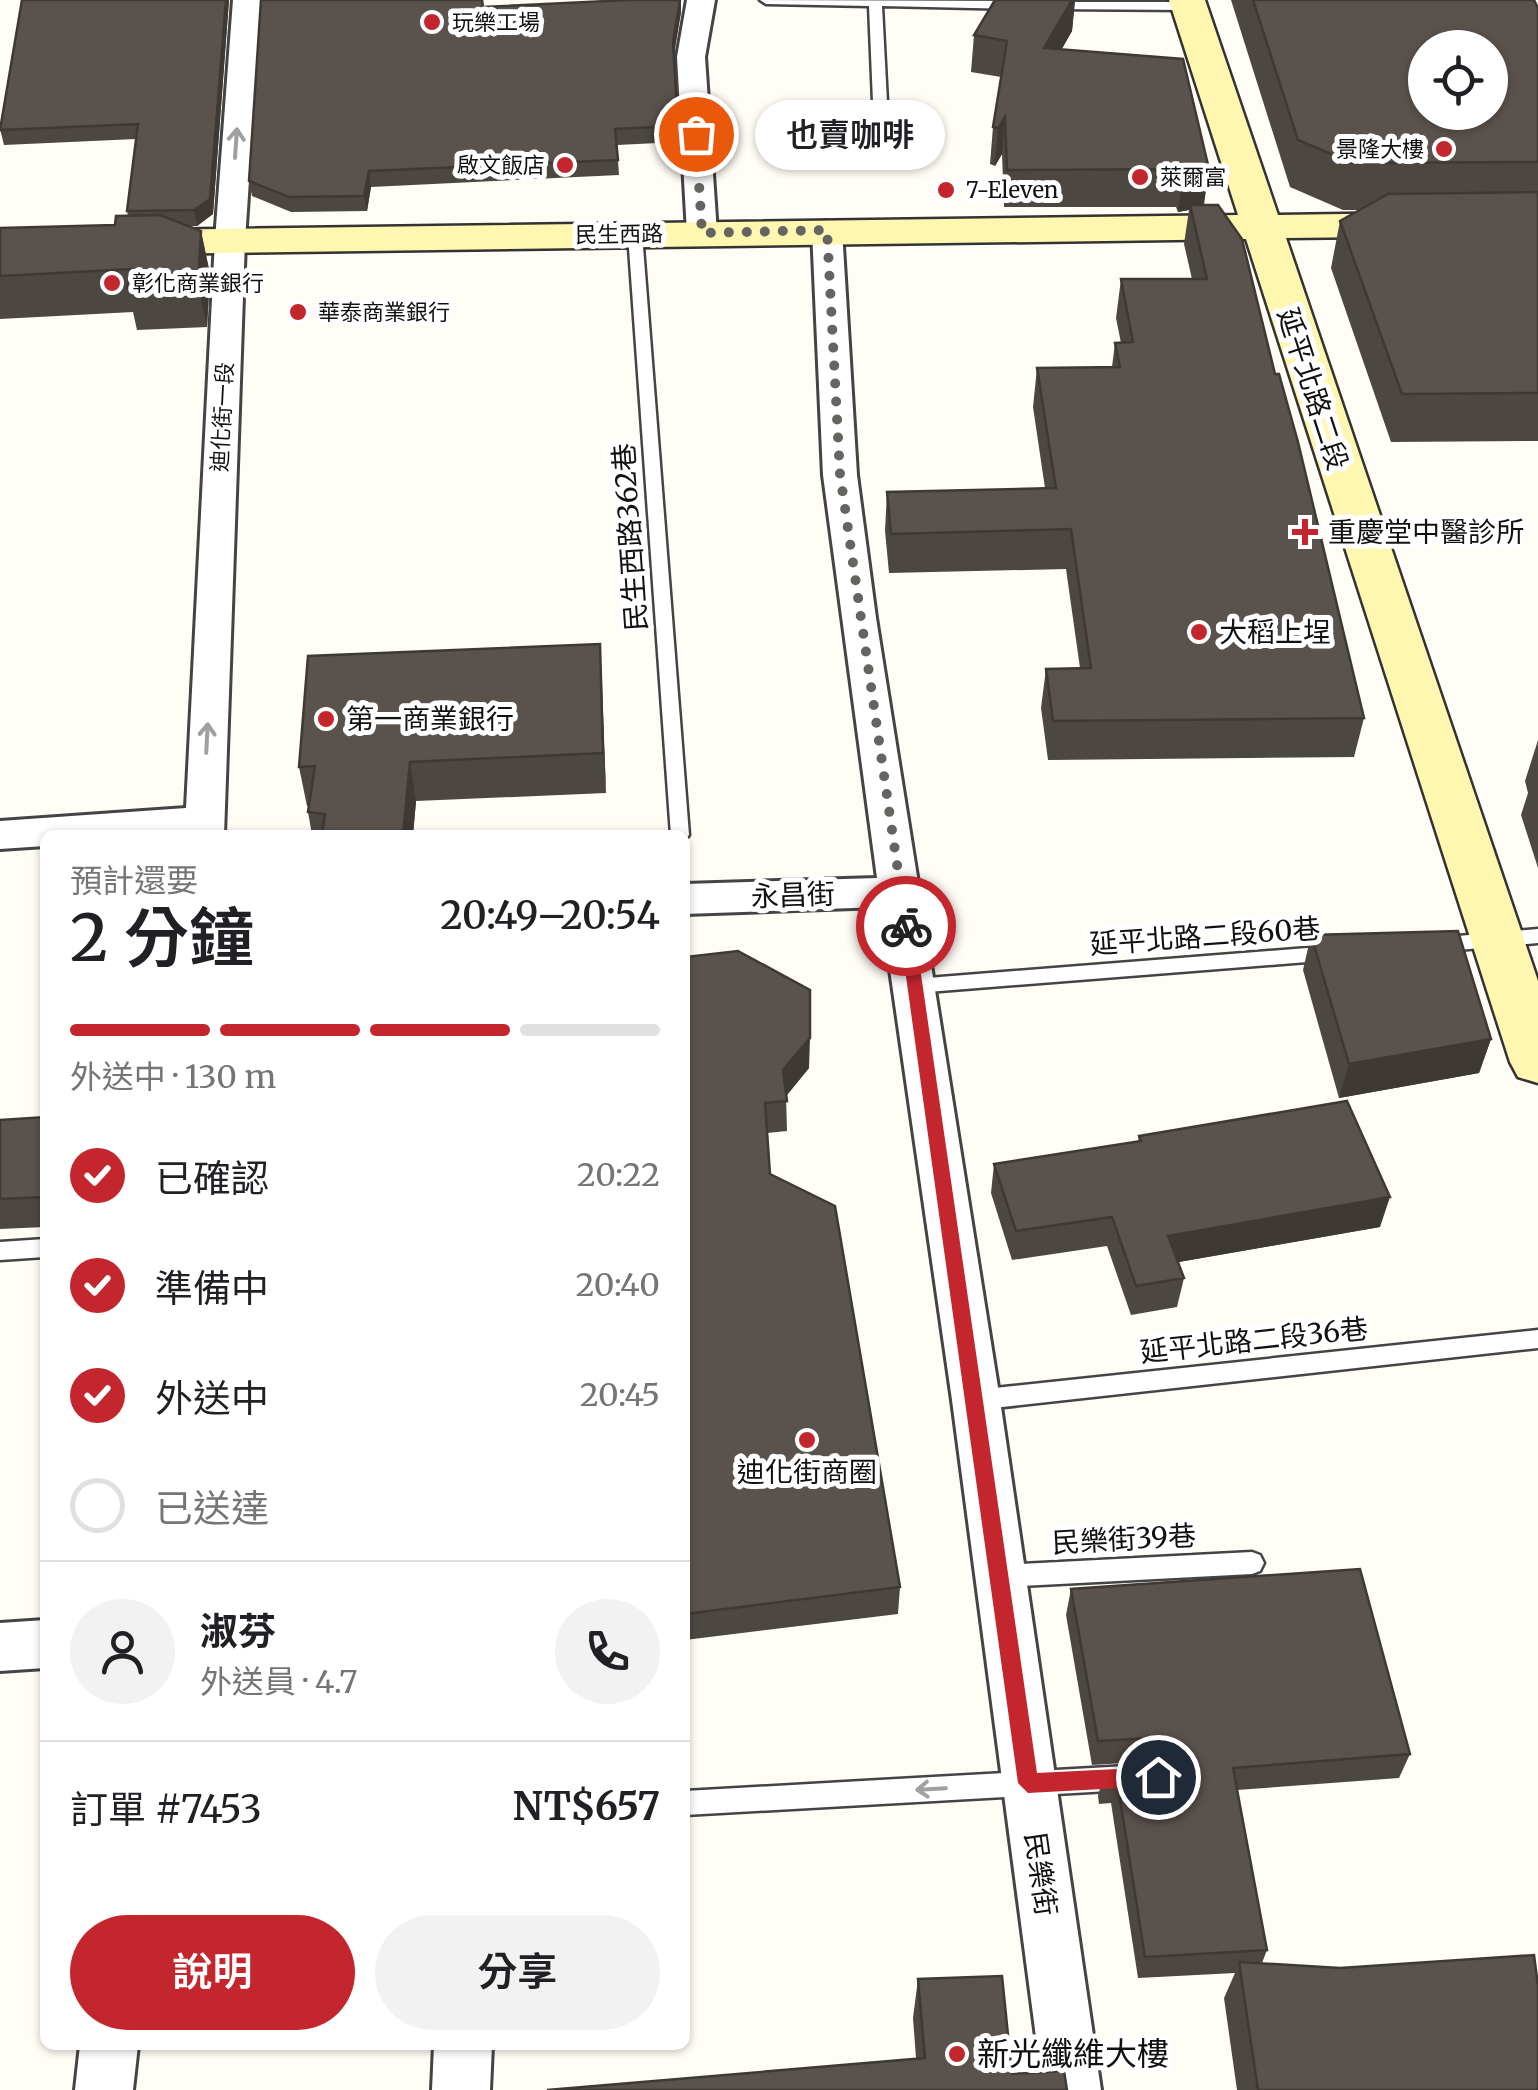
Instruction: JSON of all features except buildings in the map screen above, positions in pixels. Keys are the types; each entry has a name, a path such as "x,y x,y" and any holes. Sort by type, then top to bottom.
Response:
{"street":[{"name":"迪化街一段","path":"204,828 230,240 247,0"},
{"path":"701,0 691,57 702,233"},
{"name":"延平北路二段","path":"1188,3 1264,227 1270,259 1309,379 1518,938 1538,1062"},
{"name":"民生西路","path":"0,244 1538,223"},
{"name":"民樂街","path":"827,230 840,474 976,1400 1072,2090"},
{"path":"153,830 204,828"},
{"path":"0,836 40,834"},
{"name":"永昌街","path":"690,899 902,892"},
{"path":"0,1647 40,1644"},
{"path":"104,2090 108,2050"},
{"path":"462,2090 463,2050"}],"lane":[{"path":"766,0 875,4 1188,3"},
{"path":"875,4 880,102"},
{"name":"民生西路362巷","path":"635,234 680,830"},
{"path":"1416,947 1518,938"},
{"name":"延平北路二段60巷","path":"915,986 1358,952"},
{"path":"0,1251 40,1248"},
{"name":"延平北路二段36巷","path":"976,1400 1538,1339"},
{"name":"民樂街39巷","path":"999,1576 1252,1563"},
{"path":"690,1803 1158,1777"}],"way so far":[{"path":"696,134 702,233 827,230 840,474 906,926"}],"place":[{"name":"玩樂工場","path":"432,22"},
{"name":"也賣咖啡","path":"696,134"},
{"name":"景隆大樓","path":"1444,149"},
{"name":"啟文飯店","path":"565,165"},
{"name":"萊爾富","path":"1140,177"},
{"name":"7-Eleven","path":"946,190"},
{"name":"彰化商業銀行","path":"112,283"},
{"name":"華泰商業銀行","path":"298,312"},
{"name":"重慶堂中醫診所","path":"1305,532"},
{"name":"大稻上埕","path":"1199,632"},
{"name":"第一商業銀行","path":"326,719"},
{"name":"迪化街商圈","path":"807,1440"},
{"name":"新光纖維大樓","path":"957,2054"}],"route":[{"path":"906,926 1028,1783 1158,1777"}]}
